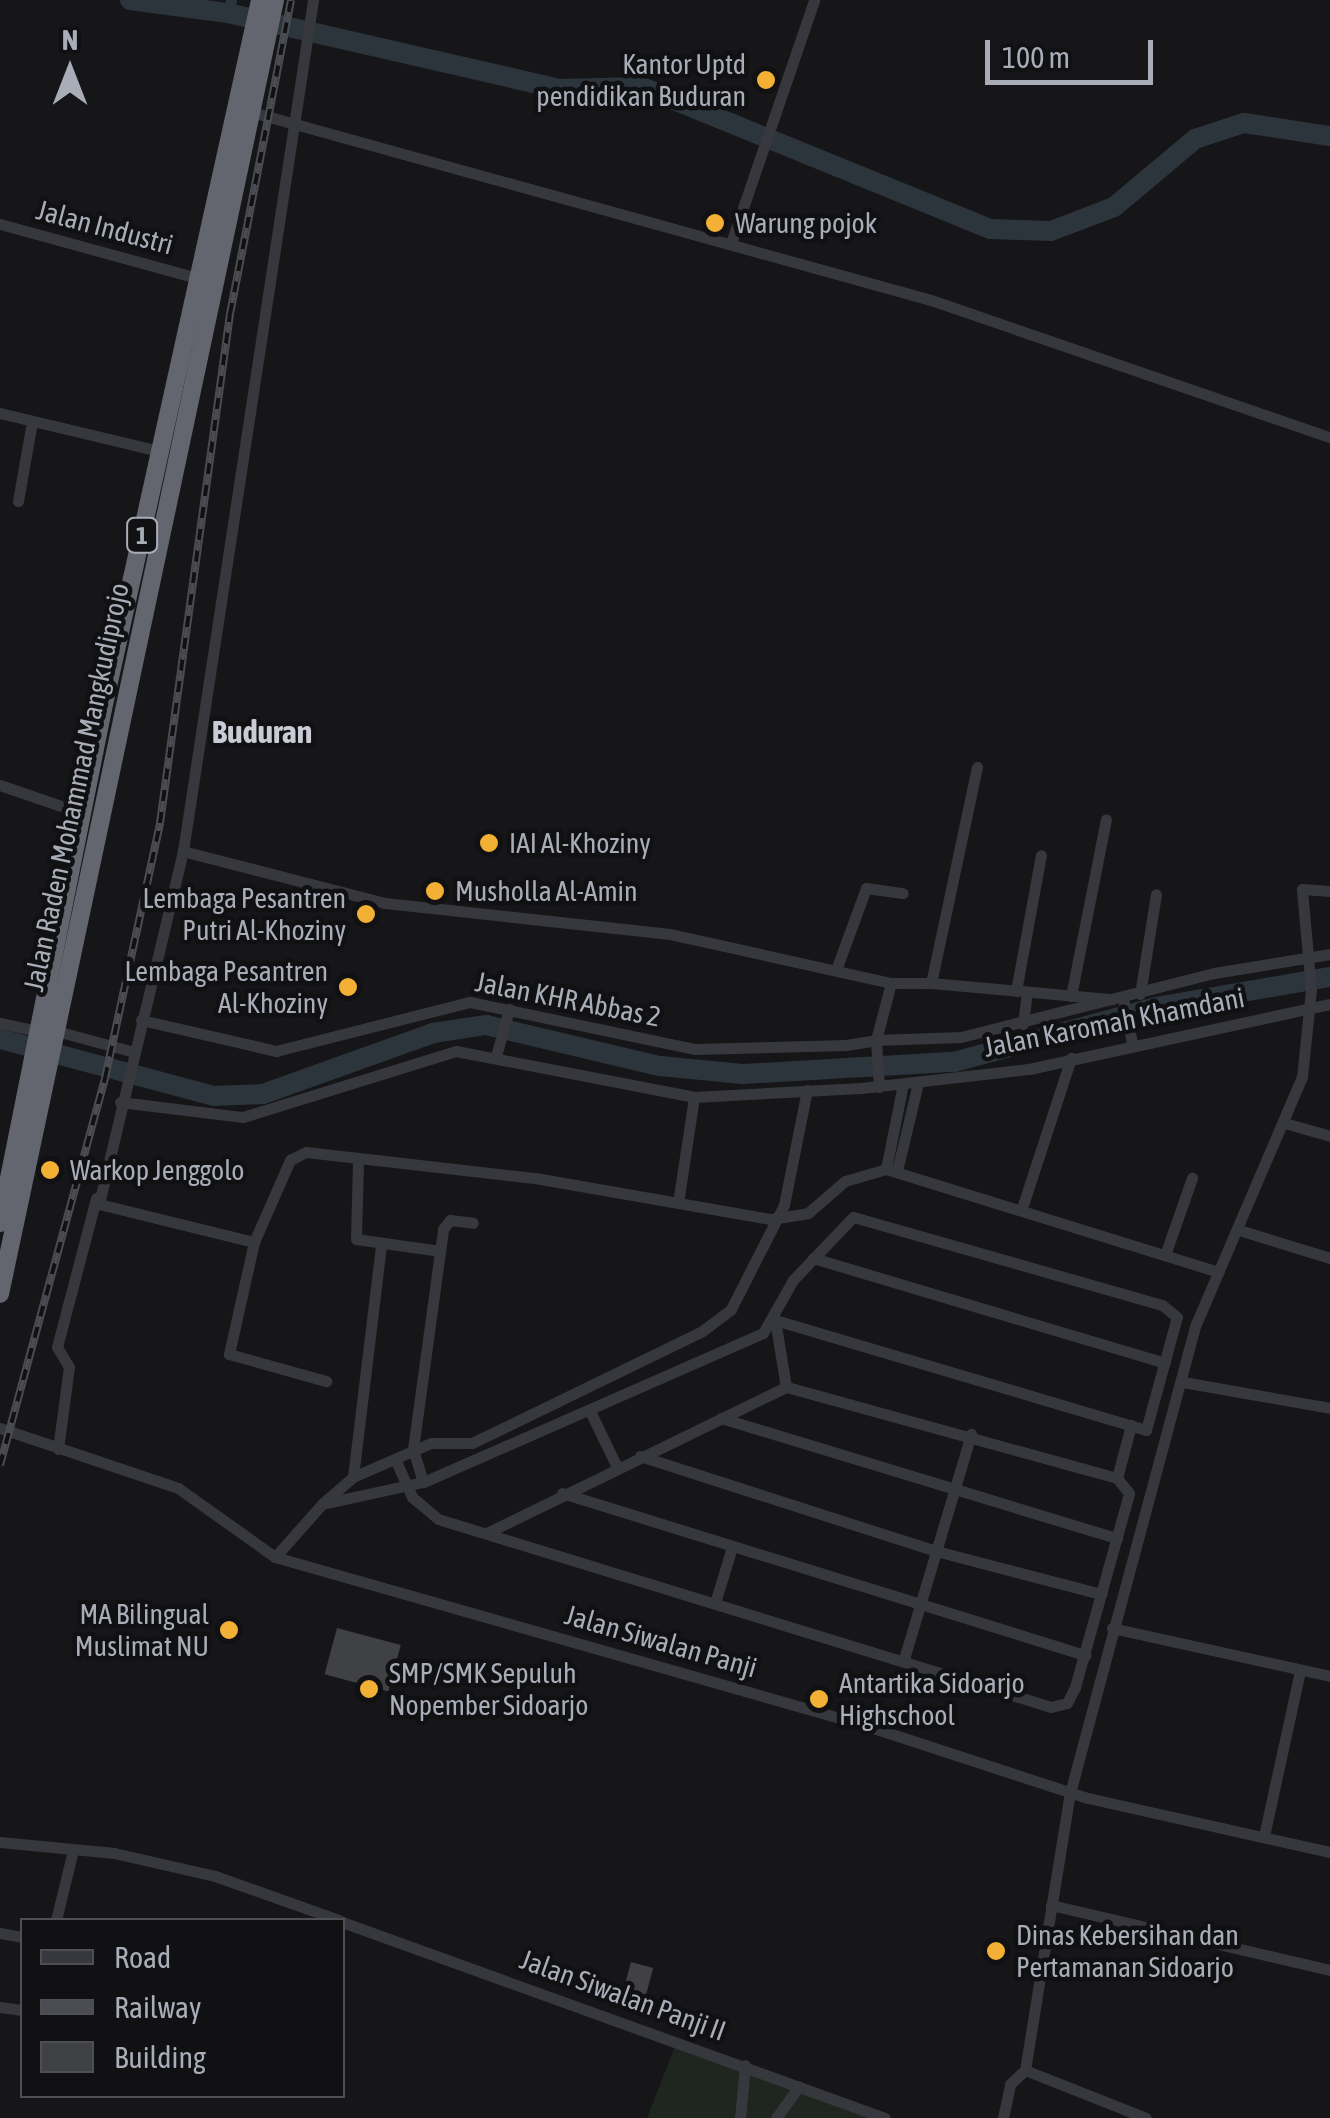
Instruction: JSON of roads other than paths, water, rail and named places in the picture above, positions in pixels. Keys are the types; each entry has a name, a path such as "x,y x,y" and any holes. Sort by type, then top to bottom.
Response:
{"highway":[{"name":"Jalan Raden Mohammad Mangkudiprojo","path":"0,1294 38,1067 159,451 196,278 266,4"},
{"name":"Jalan Raden Mohammad Mangkudiprojo","path":"110,711 247,111 258,40"},
{"name":"Jalan Raden Mohammad Mangkudiprojo","path":"45,1032 84,814 104,746"},
{"name":"Jalan Raden Mohammad Mangkudiprojo","path":"0,1223 38,1067"}],"street":[{"path":"58,1449 69,1368 57,1346 182,851 302,49 313,0"},
{"path":"731,243 814,0"},
{"path":"247,111 971,312 1330,437"},
{"name":"Jalan Industri","path":"0,224 196,278"},
{"path":"0,413 159,451"},
{"path":"18,501 32,422"},
{"path":"930,984 976,767"},
{"path":"0,785 84,814"},
{"path":"1070,996 1106,819"},
{"path":"182,851 385,903 670,934 891,983 1121,1001 1130,1037"},
{"path":"1023,1024 1022,991 1041,854"},
{"path":"836,970 866,888 904,893"},
{"path":"1002,2118 1010,2084 1026,2070 1070,1793 1165,1438 1218,1272 1288,1124 1310,1008 1302,889 1330,892"},
{"path":"1140,994 1156,894"},
{"name":"Jalan KHR Abbas 2","path":"141,1020 276,1051 455,1003 695,1049 876,1045 961,1037 1140,994 1309,962 1330,954"},
{"path":"878,1082 876,1045 891,983"},
{"name":"Jalan Karomah Khamdani","path":"120,1102 227,1119 307,1100 438,1053 497,1052 694,1098 878,1082 904,1084 1072,1058 1130,1037 1330,1004"},
{"path":"497,1052 508,1011"},
{"path":"0,1023 134,1052"},
{"path":"1022,1208 1072,1058"},
{"path":"891,1170 918,1082"},
{"path":"891,1170 904,1084"},
{"path":"275,1558 322,1504 353,1477 412,1449 472,1443 701,1332 741,1293 780,1214 808,1090"},
{"path":"678,1203 694,1098"},
{"path":"1288,1124 1330,1136"},
{"path":"326,1381 229,1354 254,1242 292,1156 535,1178 766,1219 808,1213 845,1181 891,1170 1218,1272"},
{"path":"358,1162 352,1231 381,1244 440,1250"},
{"path":"1165,1255 1192,1178"},
{"path":"98,1194 109,1209 254,1242"},
{"path":"322,1504 423,1482 744,1343 775,1320 813,1258 846,1220 867,1217 1170,1309 1178,1324 1146,1430"},
{"path":"423,1482 412,1449 440,1250 446,1222 473,1223"},
{"path":"1240,1230 1330,1258"},
{"path":"353,1477 381,1244"},
{"path":"813,1258 1165,1363"},
{"path":"775,1320 786,1387"},
{"path":"775,1320 1165,1438"},
{"path":"1183,1382 1330,1408"},
{"path":"395,1459 405,1485 430,1516 1051,1707 1071,1697 1129,1493 1117,1478 971,1434 786,1387 486,1533"},
{"path":"590,1411 617,1467"},
{"path":"721,1418 1117,1538"},
{"path":"1117,1478 1130,1426"},
{"name":"Jalan Siwalan Panji","path":"0,1428 178,1488 275,1558 861,1724 1070,1793 1330,1852"},
{"path":"904,1659 971,1434"},
{"path":"640,1456 936,1551 1101,1594"},
{"path":"562,1493 920,1608 1084,1655"},
{"path":"715,1603 732,1547"},
{"path":"1112,1628 1330,1676"},
{"path":"1264,1836 1300,1671"},
{"name":"Jalan Siwalan Panji II","path":"0,1842 73,1850 214,1876 333,1918"},
{"path":"56,1918 73,1850"},
{"path":"1051,1905 1330,1970"},
{"name":"Jalan Siwalan Panji II","path":"345,1922 885,2118"},
{"path":"740,2118 746,2065"},
{"path":"1026,2070 1146,2118"},
{"path":"776,2118 799,2086"}],"waterway":[{"path":"130,0 228,13 559,89 642,87 990,229 1051,231 1114,207 1195,139 1244,123 1330,136"},
{"path":"228,13 231,0"},
{"path":"0,1039 214,1096 263,1094 433,1033 486,1025 660,1066 743,1074 954,1062 1156,1007 1330,977"}],"railway":[{"path":"0,1465 105,1078 160,823 230,314 291,0"}],"place":[{"name":"Kantor Uptd pendidikan Buduran","path":"766,80"},
{"name":"Warung pojok","path":"715,223"},
{"name":"IAI Al-Khoziny","path":"489,843"},
{"name":"Musholla Al-Amin","path":"435,891"},
{"name":"Lembaga Pesantren Putri Al-Khoziny","path":"366,914"},
{"name":"Lembaga Pesantren Al-Khoziny","path":"348,987"},
{"name":"Warkop Jenggolo","path":"50,1170"},
{"name":"MA Bilingual Muslimat NU","path":"229,1630"},
{"name":"SMP/SMK Sepuluh Nopember Sidoarjo","path":"369,1689"},
{"name":"Antartika Sidoarjo Highschool","path":"819,1699"},
{"name":"Dinas Kebersihan dan Pertamanan Sidoarjo","path":"996,1951"}],"district":[{"name":"Buduran","path":"262,732"}]}
